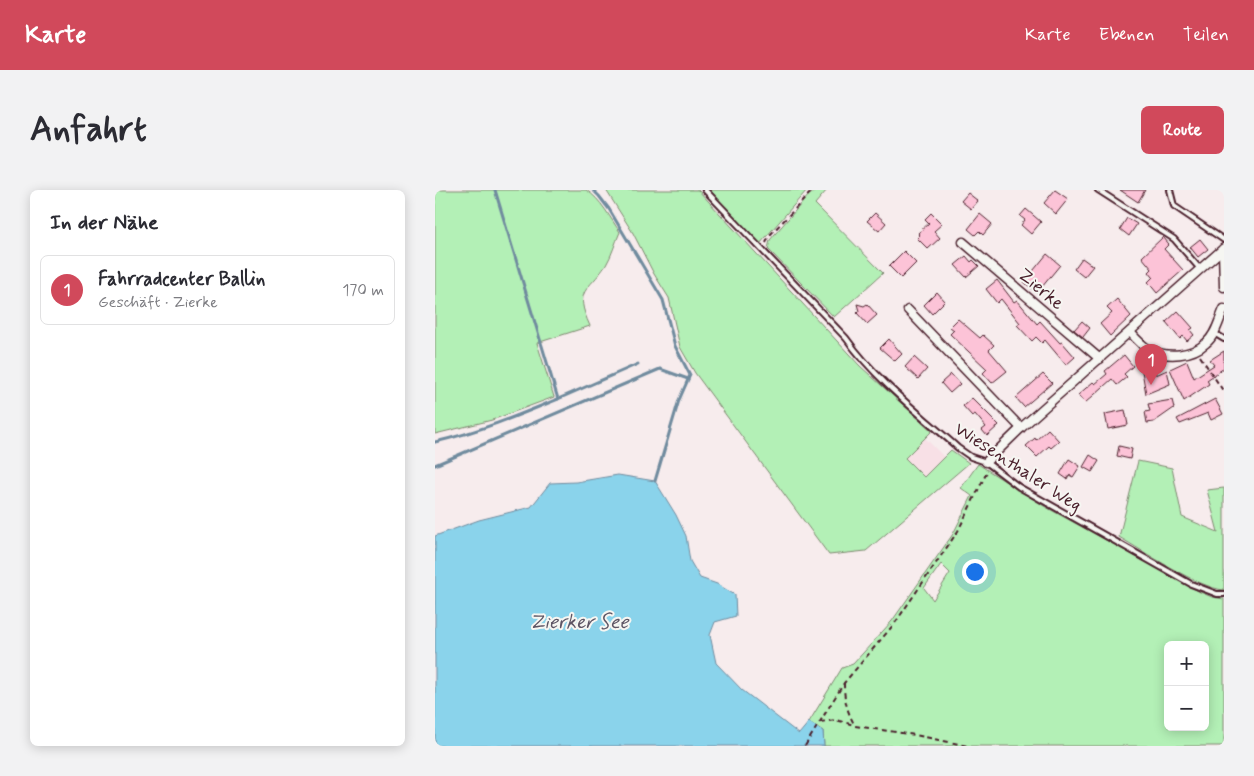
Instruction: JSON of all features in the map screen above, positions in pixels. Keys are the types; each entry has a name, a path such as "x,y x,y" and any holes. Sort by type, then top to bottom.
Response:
{"street":[{"name":"Zierke","path":"963,242 1100,359"},
{"path":"986,462 1021,428 1223,249"},
{"path":"1223,249 1224,287"},
{"path":"1130,332 1145,347 1164,354 1180,355 1196,350 1207,343 1214,333 1224,308"},
{"path":"908,310 1021,428"}],"lane":[{"name":"Wiesenthaler Weg","path":"705,190 845,338 876,375 958,448 971,457 986,462 1019,487 1191,584 1217,594 1224,594"},
{"path":"1098,190 1174,239 1200,270"},
{"path":"1169,190 1174,206 1224,240"},
{"path":"1214,333 1224,339"}],"path":[{"path":"761,249 769,236 813,190"},
{"path":"1196,350 1224,392"},
{"path":"805,746 844,683 895,623 958,531 984,476"},
{"path":"844,683 846,706 855,726"},
{"path":"820,722 835,720 855,726 915,735 967,746"}],"shaded area":[{"path":"925,438 944,457 924,477 904,457"}],"green space":[{"path":"435,190 586,190 601,204 620,232 606,265 589,286 583,298 585,314 590,326 537,343 554,397 492,420 435,434"},
{"path":"606,190 698,190 860,366 932,431 905,458 924,477 951,450 969,463 866,551 829,555 695,373 680,347 669,298 633,233"},
{"path":"710,190 807,190 759,245"},
{"path":"817,190 827,190 815,204 883,273 834,317 768,249 770,240 809,195"},
{"path":"1138,461 1172,468 1182,517 1218,532 1207,490 1224,488 1224,590 1213,588 1186,576 1119,537"},
{"path":"978,464 1044,506 1200,592 1224,599 1224,746 824,746 823,731 809,722 842,668 853,664 892,621 953,534 972,496 961,488","holes":["941,564 950,573 933,600 924,588"]}],"water":[{"name":"Zierker See","path":"618,475 655,481 676,515 686,536 690,561 700,578 717,584 735,595 736,616 715,622 710,635 716,663 742,690 799,734 809,722 823,731 824,746 435,746 435,536 479,520 531,507 550,483 576,482"}],"building":[{"path":"1055,190 1068,199 1056,214 1044,203"},
{"path":"1120,190 1145,190 1138,202"},
{"path":"968,193 978,201 971,209 961,201"},
{"path":"1026,209 1041,222 1031,234 1021,225 1025,220 1020,216"},
{"path":"875,213 886,223 879,231 867,221"},
{"path":"931,213 942,224 934,231 940,238 928,249 917,238 920,235 918,233 929,223 925,219"},
{"path":"980,214 992,224 983,235 979,231 975,235 968,229"},
{"path":"1127,218 1137,224 1129,236 1120,229"},
{"path":"1163,237 1169,244 1164,249 1183,270 1157,293 1148,282 1153,277 1149,272 1152,269 1142,257"},
{"path":"1200,239 1208,249 1198,257 1190,247"},
{"path":"904,251 916,263 901,278 889,266"},
{"path":"1047,254 1060,265 1037,293 1024,282"},
{"path":"966,256 971,262 973,260 979,266 966,277 955,265"},
{"path":"1082,258 1093,266 1084,277 1074,269"},
{"path":"997,280 1014,302 1017,300 1037,324 1040,321 1075,357 1066,365 1045,340 1042,343 1036,337 1032,341 1017,325 1020,323 1001,299 997,303 986,289"},
{"path":"937,292 945,301 932,314 924,305"},
{"path":"1117,299 1131,316 1110,336 1100,324 1112,313 1107,308"},
{"path":"857,304 864,306 867,304 877,315 867,324 857,313 859,311"},
{"path":"1178,311 1193,328 1190,330 1194,335 1187,341 1183,336 1180,339 1166,322"},
{"path":"958,319 980,338 983,335 994,345 989,350 1007,371 992,383 983,373 987,369 950,334 954,330 950,327"},
{"path":"1082,321 1090,328 1083,337 1074,330"},
{"path":"889,339 902,354 895,361 880,348"},
{"path":"1224,351 1224,368 1207,380 1209,384 1184,401 1170,369 1187,361 1194,378 1214,365 1210,360"},
{"path":"1124,355 1133,366 1124,374 1127,377 1117,385 1112,379 1085,403 1078,395 1093,382 1095,384 1107,374 1105,371"},
{"path":"914,357 927,369 918,379 905,367"},
{"path":"1155,369 1156,375 1167,370 1170,384 1146,394 1142,371"},
{"path":"951,374 960,384 950,393 941,383"},
{"path":"1043,374 1052,383 1024,407 1016,398"},
{"path":"972,398 999,425 987,436 982,430 986,427 975,414 972,416 963,406"},
{"path":"1215,399 1223,414 1211,420 1208,413 1180,424 1177,419"},
{"path":"1172,400 1174,408 1154,422 1147,423 1145,412 1150,411 1148,404"},
{"path":"1125,410 1128,425 1108,429 1105,414"},
{"path":"1048,429 1059,441 1051,448 1049,446 1037,457 1026,446"},
{"path":"1119,446 1132,449 1130,459 1117,456"},
{"path":"1090,455 1099,461 1092,472 1083,467"},
{"path":"1069,459 1080,466 1073,477 1069,475 1067,479 1060,474"}],"waterway":[{"path":"435,442 482,428 558,399 495,190"},
{"path":"593,190 609,209 663,300 675,346 690,375 679,400 655,481"},
{"path":"558,399 638,364"},
{"path":"435,465 660,369 688,379"}],"place":[{"name":"Fahrradcenter Ballin","path":"1151,385"}]}
